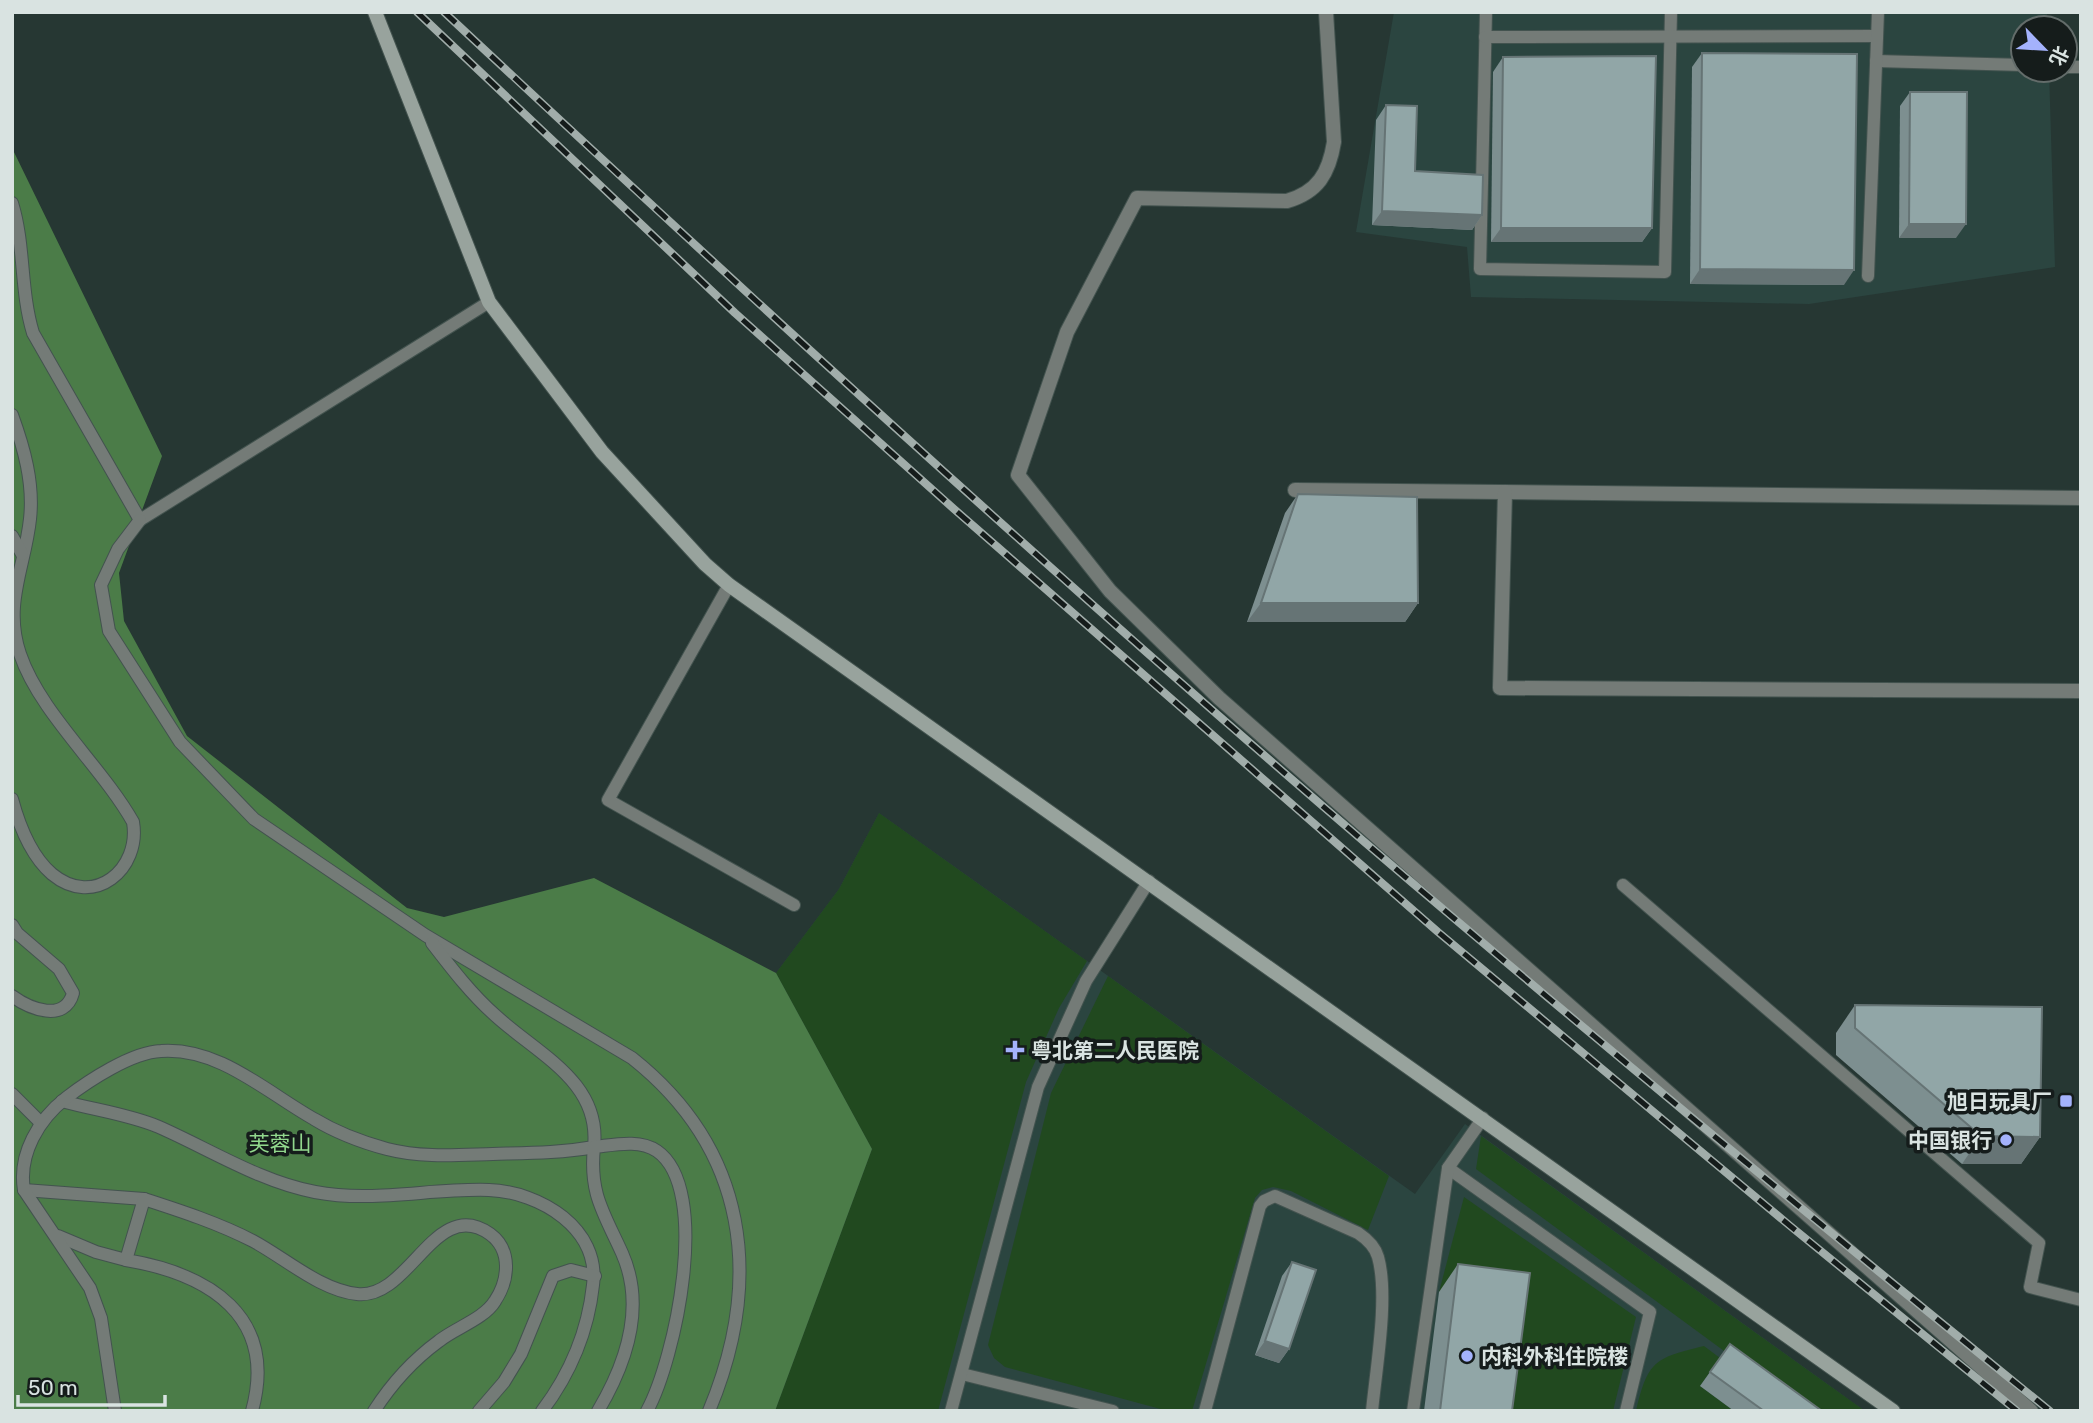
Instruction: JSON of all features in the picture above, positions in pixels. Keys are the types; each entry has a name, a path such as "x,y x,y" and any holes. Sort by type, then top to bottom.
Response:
{"main road":[{"path":"375,12 489,302 602,452 705,565 729,585 1893,1411"}],"street":[{"path":"1326,12 1334,142 1331,164 1320,182 1307,195 1287,201 1137,198 1067,332 1018,475 1110,591 1219,698 2032,1411"},
{"path":"1295,490 2081,498"},
{"path":"1505,492 1500,688 2081,691"}],"lane":[{"path":"1486,12 1480,269 1665,272 1671,12"},
{"path":"1868,276 1878,12"},
{"path":"1485,37 1877,36"},
{"path":"1876,61 2009,65"},
{"path":"12,203 18,228 26,312 33,333 140,520"},
{"path":"489,302 140,520 118,549 102,585 109,631 180,742 254,819 425,935 632,1058 660,1080 684,1108 714,1156 730,1191 735,1218 739,1296 720,1385 709,1411"},
{"path":"12,415 23,444 31,490 30,520 13,593 20,653 41,694 133,821 135,835 132,854 109,882 88,888 67,883 52,874 36,855 25,835 12,799"},
{"path":"12,536 22,554"},
{"path":"729,585 608,800 794,905"},
{"path":"951,1411 1038,1087 1086,981 1149,881"},
{"path":"1623,885 2039,1243 2030,1287 2081,1300"},
{"path":"12,925 17,933 67,978 73,993 66,1007 58,1011 41,1009 12,996"},
{"path":"425,935 494,1015 576,1085 593,1114 596,1126 591,1174 595,1197 623,1255 632,1300 632,1331 624,1362 598,1411"},
{"path":"115,1411 101,1318 90,1288 58,1236 24,1190 22,1175 24,1161 40,1122 62,1101 86,1083 136,1058 159,1051 200,1056 222,1064 242,1073 332,1129 356,1140 418,1156 562,1153 632,1144 655,1150 670,1163 680,1185 685,1205 685,1239 673,1342 647,1411"},
{"path":"12,1094 40,1122"},
{"path":"62,1101 128,1116 156,1126 271,1178 312,1191 366,1196 491,1190 555,1210 573,1225 593,1256 594,1276 591,1303 572,1362 542,1411"},
{"path":"1413,1411 1448,1168 1483,1118"},
{"path":"1448,1168 1650,1312 1626,1411"},
{"path":"24,1190 144,1199 217,1224 282,1256 315,1278 355,1294 367,1294 396,1280 449,1229 467,1225 479,1228 496,1239 506,1256 507,1266 495,1302 439,1340 407,1368 374,1411"},
{"path":"1205,1411 1260,1206 1275,1196 1358,1233 1369,1241 1378,1255 1382,1281 1372,1411"},
{"path":"126,1260 144,1199"},
{"path":"58,1236 96,1252 166,1267 204,1284 236,1309 248,1327 259,1367 252,1411"},
{"path":"479,1411 521,1354 553,1276 570,1270 594,1276"},
{"path":"962,1374 1082,1407 1113,1411"}],"shaded area":[{"path":"1394,12 2047,12 2009,14 2009,84 2049,84 2055,267 1809,304 1471,297 1467,247 1356,232"},
{"name":"粤北第二人民医院","path":"879,813 1415,1194 1465,1124 1865,1411 775,1411 872,1149 776,973 839,889"}],"green space":[{"name":"芙蓉山","path":"12,148 162,456 119,573 124,621 187,736 407,908 444,917 594,878 776,973 872,1149 775,1411 12,1411"},
{"path":"879,813 1087,961 1059,1008 1026,1082 938,1411 775,1411 872,1149 776,973 839,889"},
{"path":"1108,976 1389,1176 1368,1230 1291,1191 1273,1187 1262,1190 1255,1198 1192,1411 1168,1411 1005,1367 994,1358 988,1345 1051,1093"},
{"path":"1481,1136 1865,1411 1806,1411 1476,1169"},
{"path":"1464,1197 1636,1317 1613,1411 1497,1411 1439,1292"},
{"path":"1704,1346 1720,1358 1700,1386 1734,1411 1636,1411 1645,1381 1656,1364 1674,1354"}],"building":[{"path":"1702,53 1857,54 1854,270 1700,269"},
{"path":"1656,56 1652,228 1501,228 1503,57"},
{"path":"1910,92 1967,92 1966,224 1909,224"},
{"path":"1386,105 1417,106 1415,171 1483,175 1482,215 1382,211"},
{"path":"1298,494 1417,497 1418,603 1261,603"},
{"path":"1855,1005 2042,1007 2040,1137 1981,1136 1855,1028"},
{"path":"1292,1262 1316,1270 1289,1349 1265,1341"},
{"name":"内科外科住院楼","path":"1458,1264 1530,1273 1512,1411 1440,1411"},
{"path":"1730,1344 1822,1411 1764,1411 1710,1372"}],"railway":[{"path":"417,12 735,313 954,509 1438,932 2017,1411"},
{"path":"444,12 818,358 1198,698 1603,1044 2050,1411"}],"place":[{"name":"粤北第二人民医院","path":"1015,1050"},
{"name":"旭日玩具厂","path":"2066,1101"},
{"name":"中国银行","path":"2006,1140"},
{"name":"内科外科住院楼","path":"1467,1356"}]}
